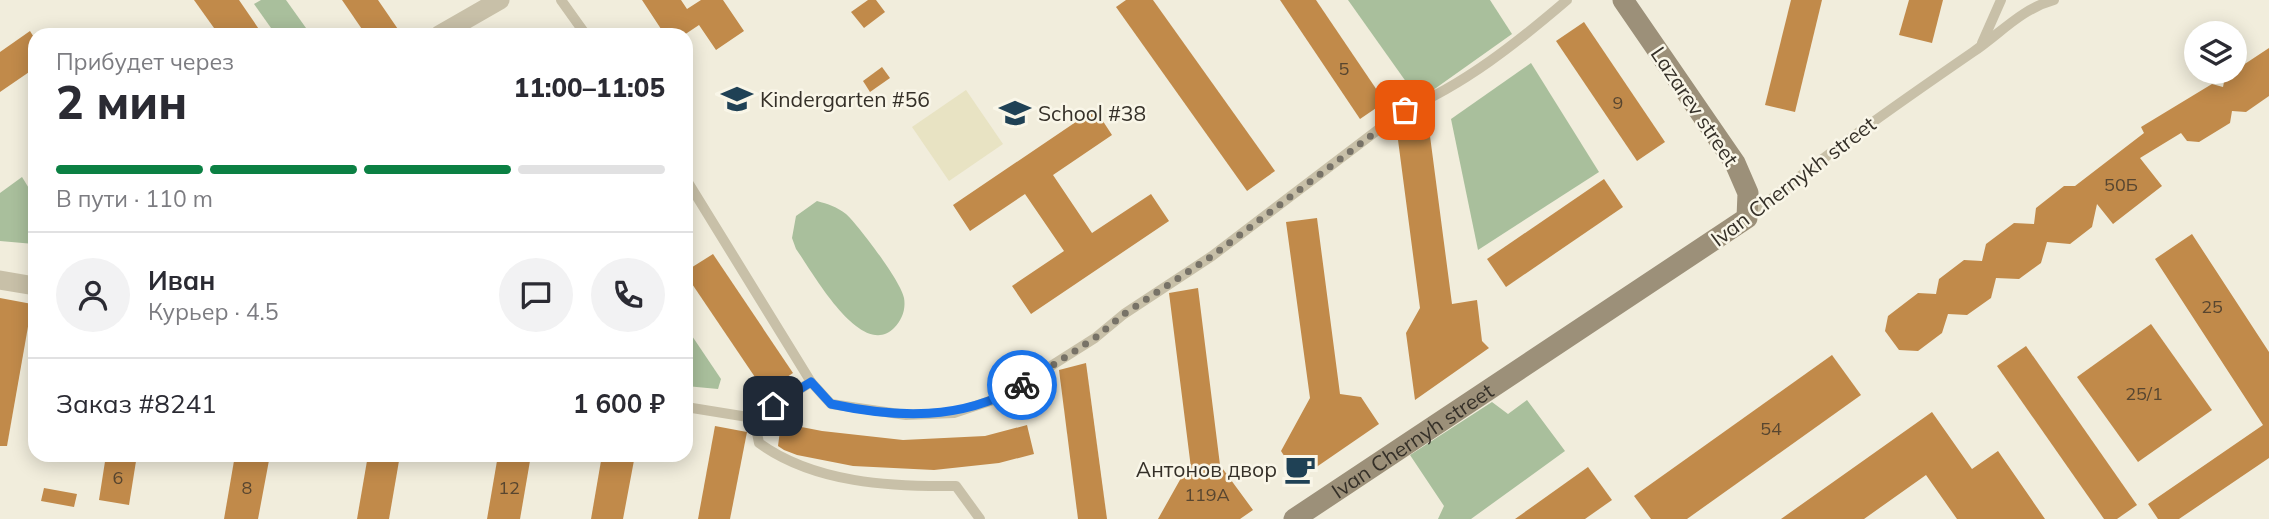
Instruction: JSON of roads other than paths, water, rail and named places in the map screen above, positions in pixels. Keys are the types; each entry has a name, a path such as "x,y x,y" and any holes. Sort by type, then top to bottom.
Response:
{"street":[{"path":"451,28 500,0"},
{"name":"Lazarev street","path":"1623,0 1735,163 1748,193 1747,219"},
{"name":"Ivan Chernykh street","path":"1294,519 1747,219"},
{"path":"0,280 28,285"}],"lane":[{"path":"561,0 581,28"},
{"path":"693,190 811,382 831,404 906,415 954,412 1002,397 1095,338 1124,314 1212,256 1405,110 1435,97 1527,34 1567,0"},
{"path":"1980,47 2001,0"},
{"name":"Ivan Chernykh street","path":"1747,219 1820,158 1980,47 2022,13 2054,0"},
{"path":"693,408 754,418 811,382"},
{"path":"754,418 759,443 779,457 827,473 872,483 956,486 980,519"}],"place":[{"name":"Kindergarten #56","path":"737,99"},
{"name":"School #38","path":"1015,113"},
{"name":"Антонов двор","path":"1300,469"}]}
